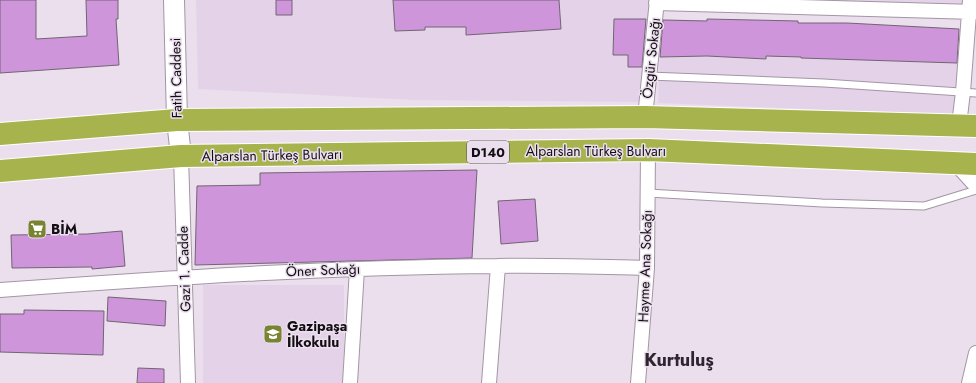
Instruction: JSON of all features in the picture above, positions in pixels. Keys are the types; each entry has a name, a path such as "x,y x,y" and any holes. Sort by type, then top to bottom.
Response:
{"highway":[{"path":"0,134 177,120 645,117 967,126"},
{"name":"Alparslan Türkeş Bulvarı","path":"0,171 181,156 648,150 976,164"}],"main road":[{"name":"Fatih Caddesi","path":"174,0 177,120 181,156"}],"street":[{"path":"656,1 972,8 970,92 967,126"},
{"name":"Özgür Sokağı","path":"645,117 656,1"},
{"name":"Hayme Ana Sokağı","path":"638,383 647,268 648,150"},
{"name":"Gazi 1. Cadde","path":"181,156 188,383"},
{"path":"954,163 976,186"},
{"path":"489,383 498,266"},
{"name":"Öner Sokağı","path":"0,290 185,276 356,269 498,266 647,268"},
{"path":"350,383 356,269"},
{"path":"969,383 976,353"}],"lane":[{"path":"649,76 824,83 970,92"},
{"path":"648,192 822,203 924,206 976,190"}],"shaded area":[{"path":"196,0 651,0 647,68 638,102 413,100 198,89"},
{"path":"808,0 965,0 965,4"},
{"path":"661,19 965,29 962,79 952,115 658,103"},
{"name":"Gazipaşa İlkokulu","path":"203,285 344,285 344,383 203,383"}],"building":[{"path":"0,0 36,0 36,39 87,36 86,0 118,0 118,19 116,19 119,65 0,73"},
{"path":"276,0 292,0 292,15 276,15"},
{"path":"393,0 559,0 561,29 466,35 466,27 425,27 425,30 395,31"},
{"path":"614,19 646,19 642,67 628,67 628,55 613,55"},
{"path":"707,19 798,21 798,23 847,23 959,29 957,63 766,56 766,59 707,56 660,57 663,20 707,21"},
{"path":"477,170 472,258 195,265 197,186 260,185 260,173"},
{"path":"535,199 538,241 501,244 498,201"},
{"path":"122,231 125,266 92,269 92,267 12,268 11,235 87,234"},
{"path":"108,297 166,301 165,326 107,321"},
{"path":"24,310 104,311 103,355 0,352 0,314 24,314"},
{"path":"138,368 164,369 164,383 137,383"}],"place":[{"name":"BİM","path":"37,229"},
{"name":"Gazipaşa İlkokulu","path":"273,334"}],"district":[{"name":"Kurtuluş","path":"679,360"}]}
